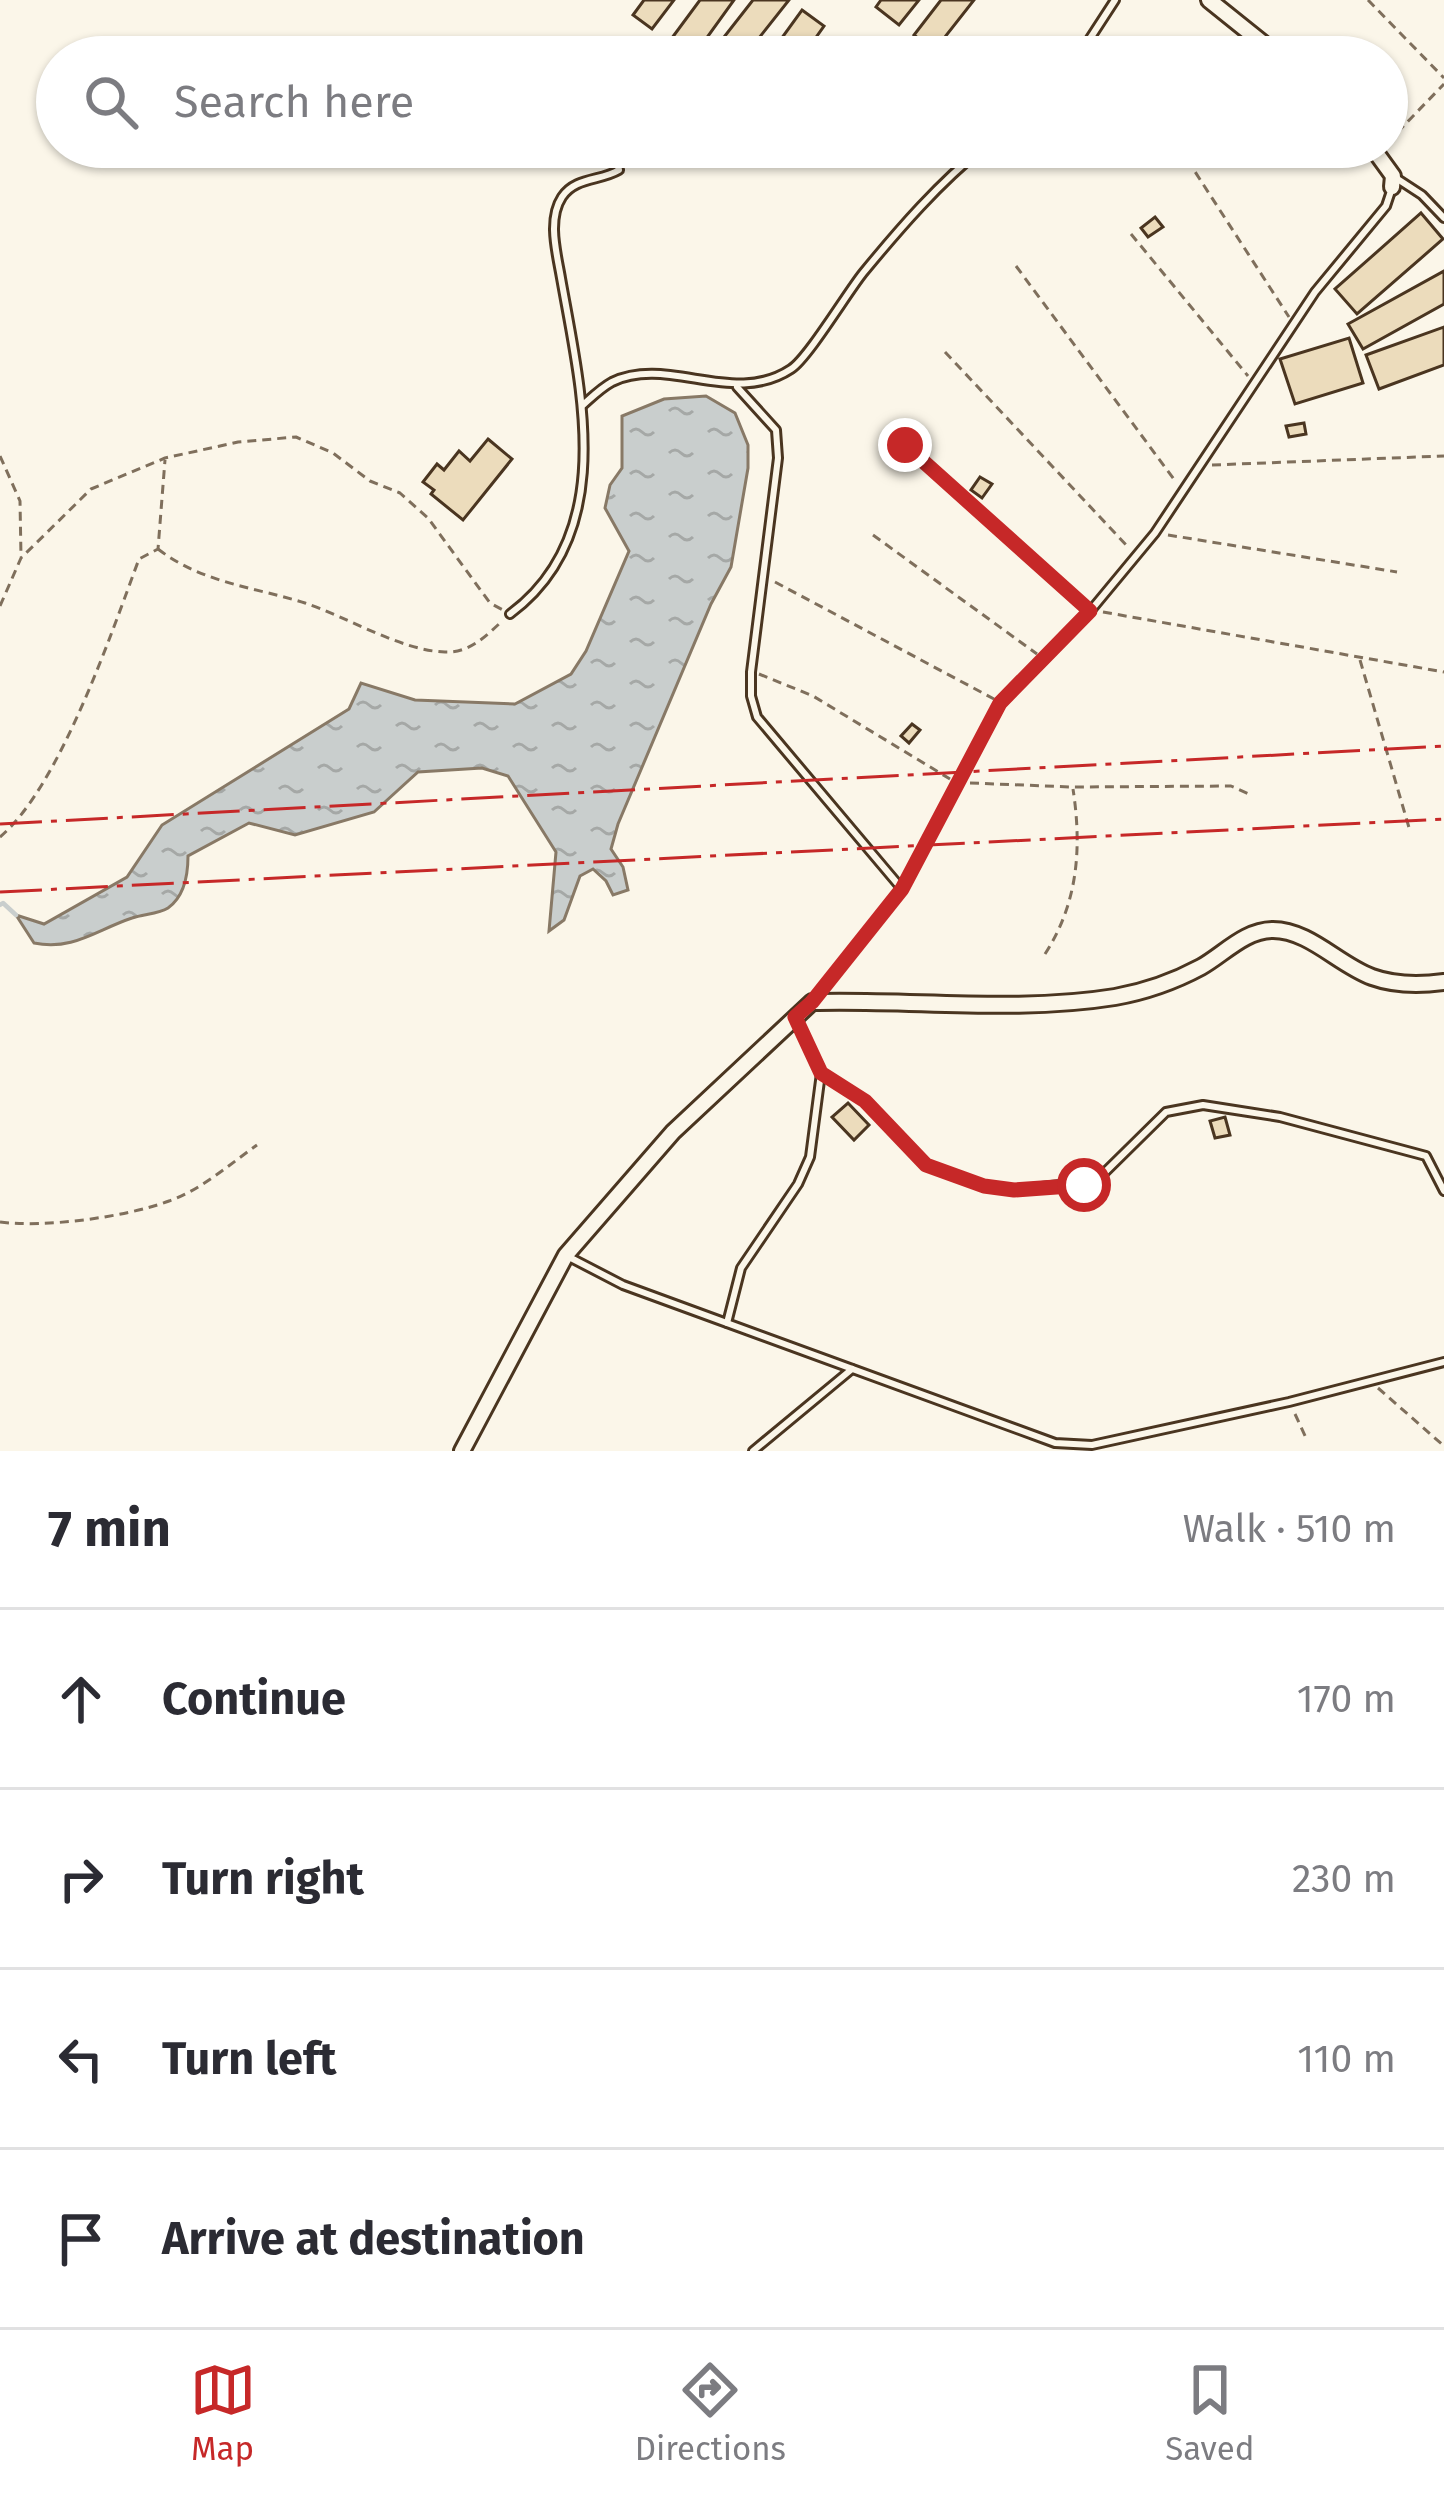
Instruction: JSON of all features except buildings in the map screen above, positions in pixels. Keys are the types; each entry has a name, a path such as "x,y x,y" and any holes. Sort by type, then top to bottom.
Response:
{"street":[{"path":"1209,0 1254,36"},
{"path":"1384,168 1392,182"},
{"path":"462,1451 566,1255 673,1132 812,1002 1032,1003 1116,997 1172,980 1267,930 1285,930 1372,977 1409,984 1444,982"}],"lane":[{"path":"1092,36 1115,0"},
{"path":"510,614 551,573 579,509 584,480 583,405 555,244 556,211 573,185 619,168"},
{"path":"583,405 617,379 687,377 737,387 793,368 862,273 958,168"},
{"path":"812,1002 902,889 1000,703 1090,611 1155,533 1315,292 1386,206 1392,182 1422,195 1444,218"},
{"path":"737,387 776,430 778,458 751,671 757,717 902,889"},
{"path":"727,1323 740,1268 798,1184 810,1157 821,1073 795,1017"},
{"path":"821,1073 865,1101 926,1165 984,1186 1014,1190 1096,1181 1166,1112 1203,1105 1280,1117 1426,1156 1444,1190"},
{"path":"566,1255 623,1286 1055,1443 1092,1445 1444,1362"},
{"path":"753,1451 852,1369"}],"path":[{"path":"1368,0 1402,36"},
{"path":"1408,43 1444,81 1408,120"},
{"path":"1193,168 1294,325"},
{"path":"1131,234 1254,384"},
{"path":"1016,266 1181,489"},
{"path":"945,352 1136,555"},
{"path":"0,606 21,558 92,489 165,458 238,442 296,437 332,453 370,481 400,493 428,518 490,603 510,614 482,640 459,651 424,649 307,604 213,579 158,549"},
{"path":"905,445 1090,611 1444,671"},
{"path":"0,456 20,501 21,558"},
{"path":"1199,465 1444,456"},
{"path":"158,549 165,458"},
{"path":"1155,533 1397,572"},
{"path":"873,535 1042,658"},
{"path":"0,837 37,790 74,723 139,559 158,549"},
{"path":"763,577 1000,703"},
{"path":"1359,657 1410,831"},
{"path":"751,671 813,697 956,782 1072,788 1231,785 1249,794"},
{"path":"1045,954 1064,924 1076,871 1080,834 1072,788"},
{"path":"0,1222 26,1225 88,1219 170,1201 257,1145"},
{"path":"1371,1382 1444,1446"},
{"path":"1289,1402 1306,1440"}],"water":[{"path":"706,396 735,413 748,445 748,468 731,567 618,824 611,849 623,867 628,890 613,895 593,869 580,876 564,920 549,931 556,852 508,776 482,768 418,772 374,812 295,835 249,823 188,856 182,891 164,910 73,942 34,943 16,915 44,924 127,877 162,825 349,709 361,683 415,700 515,704 571,674 586,651 629,551 605,508 610,485 622,468 622,416 664,399"}],"waterway":[{"path":"0,905 16,915"}],"power":[{"path":"0,824 1444,746"},
{"path":"0,892 1444,819"}],"route":[{"path":"905,445 1090,611 1000,703 902,889 795,1017 821,1073 865,1101 926,1165 984,1186 1014,1190 1084,1185"}]}
